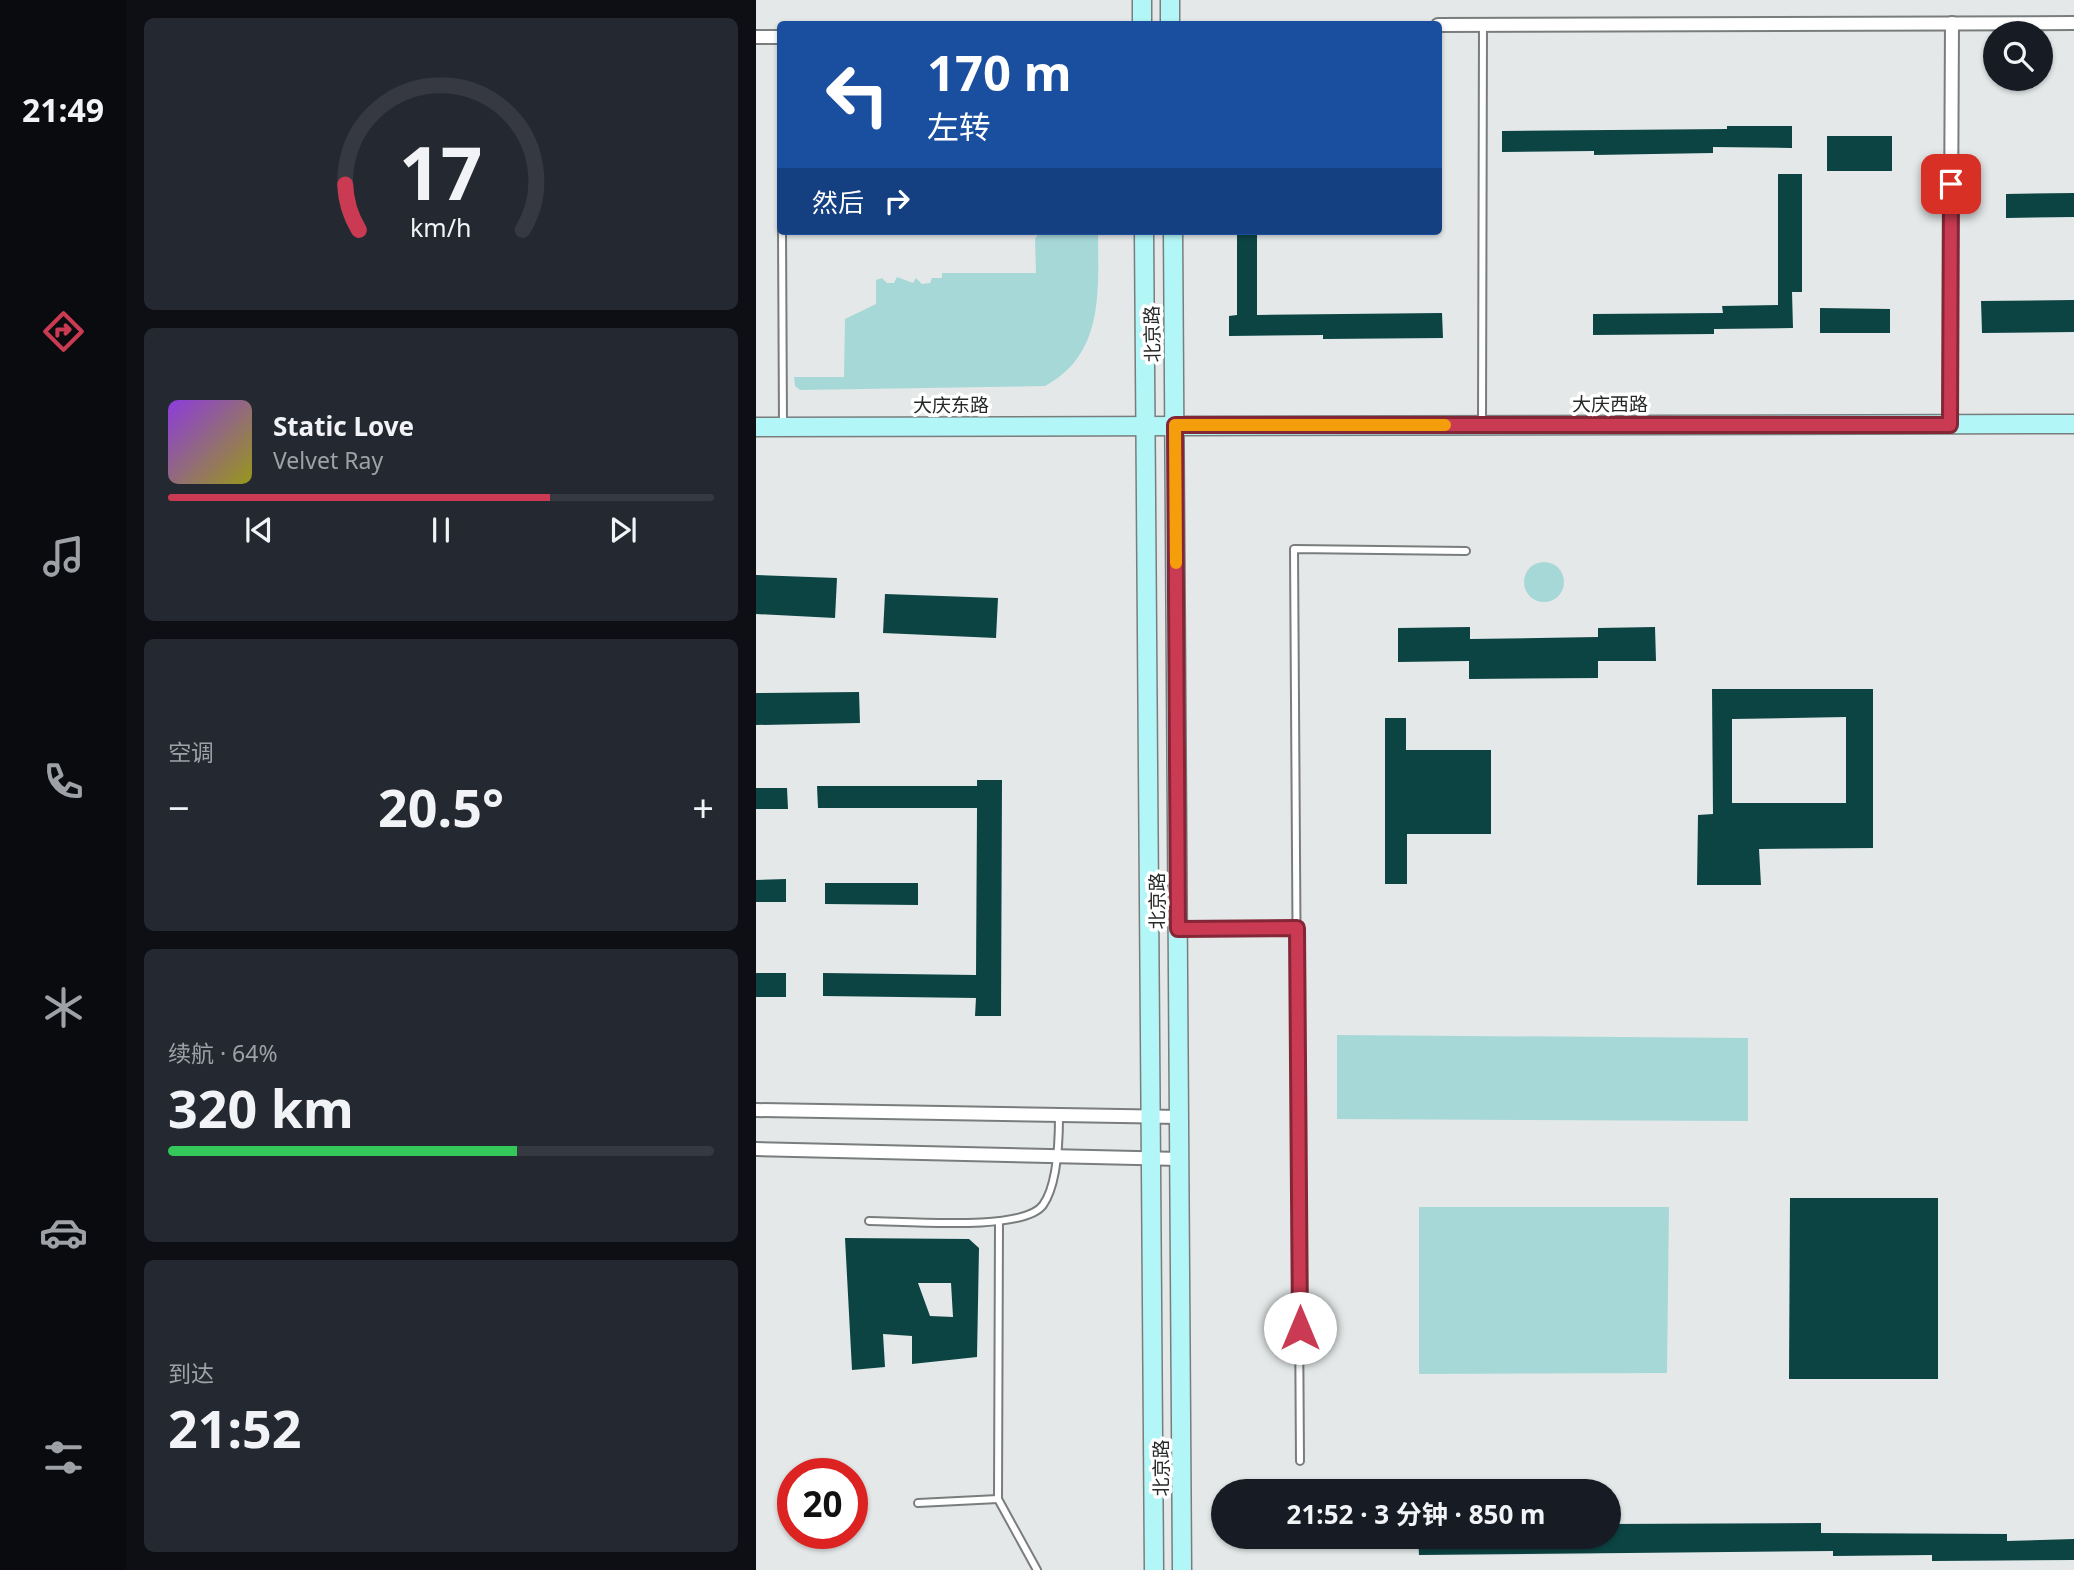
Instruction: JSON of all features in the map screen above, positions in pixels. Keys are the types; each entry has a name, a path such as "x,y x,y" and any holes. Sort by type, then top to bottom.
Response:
{"main road":[{"path":"1142,0 1142,21"},
{"path":"1170,0 1170,21"},
{"name":"北京路","path":"1144,235 1154,1570"},
{"name":"北京路","path":"1172,235 1182,1570"},
{"name":"大庆西路","path":"1146,425 2074,424"},
{"name":"大庆东路","path":"756,427 1146,425"}],"street":[{"path":"1950,425 1952,23"},
{"path":"1442,25 2074,23"},
{"path":"756,37 777,37"},
{"path":"756,1110 1180,1117"},
{"path":"756,1149 1180,1159"}],"lane":[{"path":"1482,425 1483,25"},
{"path":"782,235 783,427"},
{"path":"1300,1461 1294,549 1466,551"},
{"path":"1178,929 1297,928"},
{"path":"869,1220 1023,1220 1043,1206 1059,1156 1059,1116"},
{"path":"999,1222 998,1499 1037,1570"},
{"path":"918,1503 998,1499"}],"shaded area":[{"path":"1038,235 1098,235 1097,298 1088,338 1079,357 1065,373 1045,386 800,390 795,386 794,377 844,377 845,319 876,304 876,280 882,278 887,283 894,283 897,277 913,283 916,278 922,284 930,283 932,278 942,278 942,273 1036,273 1035,239"},
{"path":"1544,562 1558,568 1564,582 1558,596 1544,602 1530,596 1524,582 1530,568"},
{"path":"1337,1035 1748,1038 1748,1121 1337,1119"},
{"path":"1419,1207 1669,1207 1667,1373 1419,1374"}],"building":[{"path":"1727,126 1792,126 1792,148 1713,147 1713,153 1594,155 1594,151 1502,152 1502,131 1727,129"},
{"path":"1827,136 1892,136 1892,171 1827,171"},
{"path":"1778,174 1802,174 1802,292 1792,292 1793,328 1714,329 1714,334 1593,335 1593,314 1723,313 1722,306 1778,305"},
{"path":"2074,193 2074,217 2006,218 2006,194"},
{"path":"1237,235 1257,235 1257,315 1442,313 1443,338 1323,339 1323,335 1229,336 1229,316 1237,315"},
{"path":"2074,300 2074,332 1982,333 1981,301"},
{"path":"1820,308 1890,309 1890,333 1820,333"},
{"path":"756,575 837,578 835,618 756,614"},
{"path":"885,594 998,598 996,638 883,633"},
{"path":"1470,627 1470,639 1598,637 1598,628 1655,627 1656,661 1598,661 1598,678 1469,679 1469,661 1398,662 1398,628"},
{"path":"1712,689 1873,689 1873,848 1759,849 1761,885 1697,885 1698,815 1713,814","holes":["1846,717 1846,803 1732,803 1732,719"]},
{"path":"859,692 860,723 756,725 756,693"},
{"path":"1385,718 1406,718 1406,750 1491,750 1491,834 1407,834 1407,884 1385,884"},
{"path":"977,780 1002,780 1001,1016 975,1016 976,998 823,996 823,973 976,975 977,808 818,808 817,786 977,786"},
{"path":"756,788 787,788 788,809 756,809"},
{"path":"786,879 786,902 756,902 756,880"},
{"path":"825,883 918,883 918,905 825,904"},
{"path":"756,973 786,973 786,997 756,997"},
{"path":"1790,1198 1938,1198 1938,1379 1789,1379"},
{"path":"845,1238 969,1239 979,1248 977,1357 912,1364 912,1336 883,1334 885,1367 852,1370","holes":["918,1283 951,1283 953,1317 930,1316"]},
{"path":"1821,1523 1821,1533 2007,1534 2007,1541 2074,1539 2074,1560 1932,1561 1932,1555 1833,1556 1833,1551 1419,1555 1419,1549 1621,1549 1621,1524"}],"slow traffic":[{"path":"1176,563 1175,425 1445,425"}],"route":[{"path":"1300,1328 1297,928 1178,929 1175,425 1950,425 1951,184"}]}
